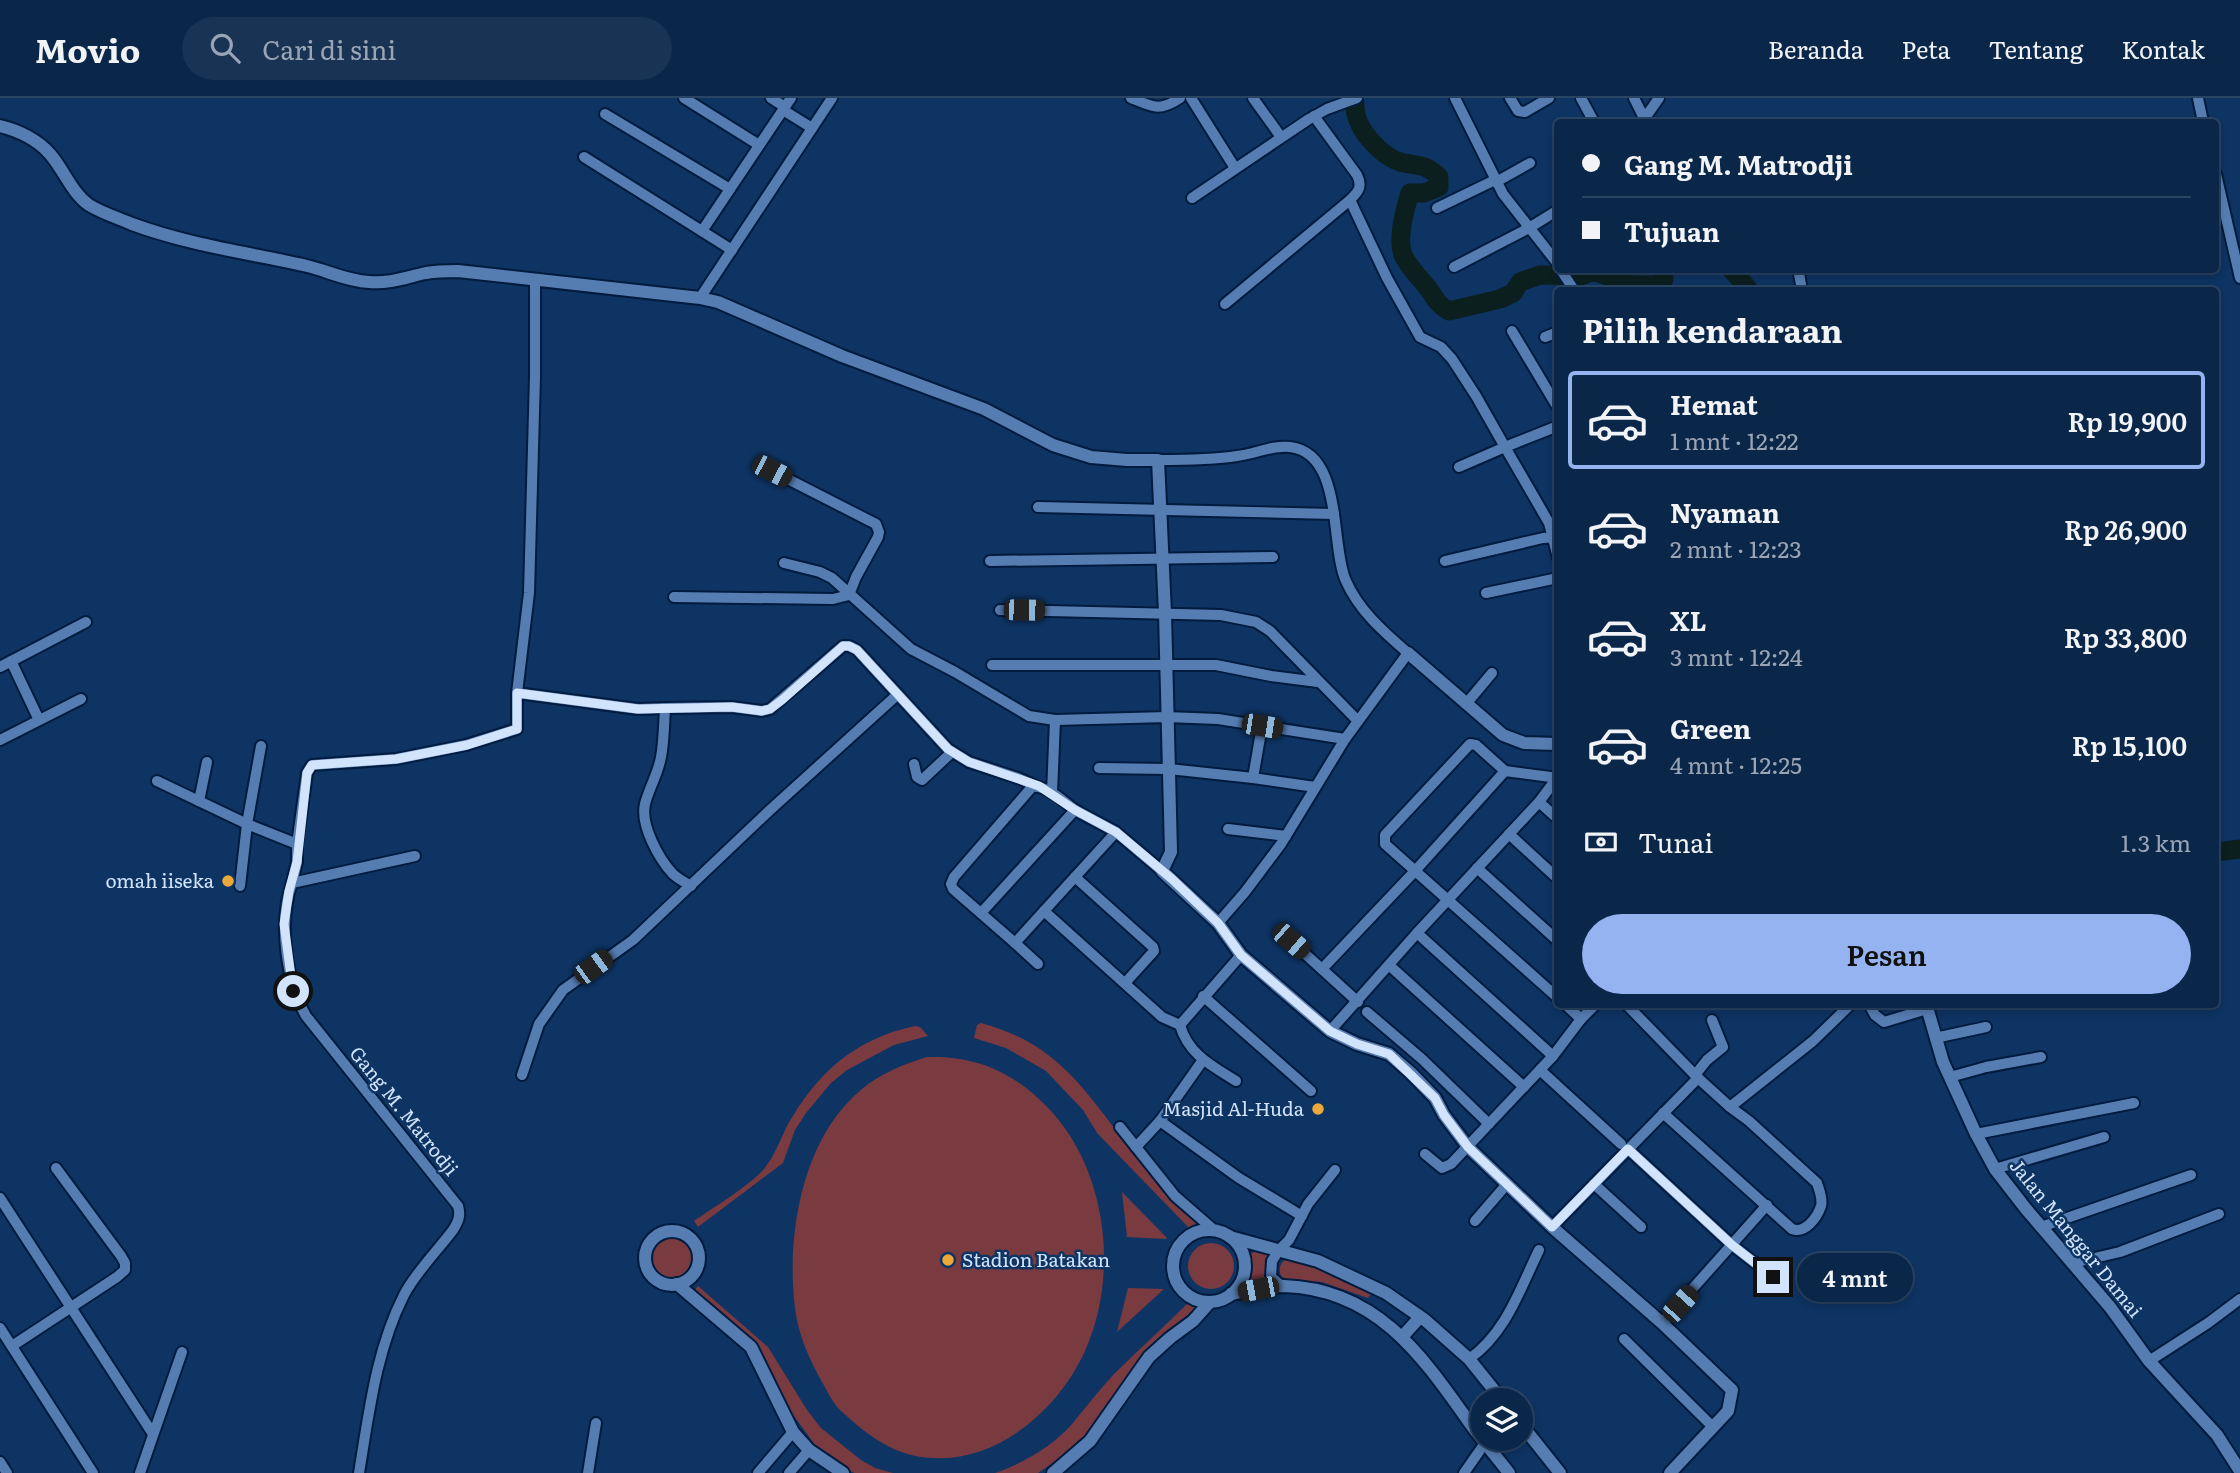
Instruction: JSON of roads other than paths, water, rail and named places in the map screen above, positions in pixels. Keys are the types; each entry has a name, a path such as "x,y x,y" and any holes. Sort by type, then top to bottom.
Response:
{"street":[{"path":"684,98 759,145"},
{"path":"771,98 786,105 812,128"},
{"path":"700,298 832,98"},
{"path":"1131,98 1158,108 1169,106 1180,98"},
{"path":"1191,98 1235,168"},
{"path":"1253,98 1280,137"},
{"path":"1192,198 1314,116 1357,98"},
{"path":"1455,98 1496,181 1554,258"},
{"path":"1510,98 1518,111 1525,112 1549,98"},
{"path":"1581,98 1592,119"},
{"path":"1634,98 1643,119"},
{"path":"1644,119 1659,98"},
{"path":"2198,98 2202,119"},
{"path":"702,231 786,105"},
{"path":"605,114 730,189"},
{"path":"1226,304 1360,189 1359,179 1314,116"},
{"path":"0,126 33,140 50,154 87,204 106,214 166,236 370,282 391,282 428,273 458,271 718,302 842,356 984,409 1053,445 1091,457 1157,460 1239,456 1261,450 1291,447 1303,451 1315,461 1324,476 1334,514 1340,563 1346,582 1363,610 1386,634 1503,735 1524,743 1554,744"},
{"path":"584,157 732,250"},
{"path":"1437,208 1530,163"},
{"path":"2219,187 2240,278"},
{"path":"1350,200 1387,278 1420,337 1441,347 1452,359 1554,534"},
{"path":"1454,267 1554,212"},
{"path":"415,856 292,883 297,862 307,773 312,765 396,759 467,745 517,729 517,693 529,593 536,376 536,279"},
{"path":"1512,331 1554,401"},
{"path":"1545,337 1554,333"},
{"path":"1459,467 1554,428"},
{"path":"1157,460 1169,769 1167,861"},
{"path":"772,471 876,524 878,537 849,595"},
{"path":"1038,507 1334,514"},
{"path":"1445,561 1543,538 1554,538"},
{"path":"990,561 1273,557"},
{"path":"784,563 820,572 832,578 911,649 1029,716 1055,720 1167,717 1218,719 1345,739"},
{"path":"1486,593 1554,579"},
{"path":"674,597 833,599 849,595"},
{"path":"1000,610 1221,615 1256,622 1270,631 1357,720"},
{"path":"0,667 86,622"},
{"path":"517,693 638,709 732,707 762,711 770,709 843,646 857,650 952,752 982,768 1005,773 1052,793 1075,810 1167,861 1241,955 1330,1031 1357,1044 1389,1054 1435,1098 1468,1147 1732,1390 1728,1410 1670,1473"},
{"path":"1218,923 1245,892 1286,836 1357,720 1408,653"},
{"path":"11,661 39,720"},
{"path":"992,665 1216,665 1271,676 1318,681"},
{"path":"1466,704 1492,673"},
{"path":"522,1075 539,1024 563,990 633,940 897,695"},
{"path":"0,740 81,699"},
{"path":"665,708 661,755 655,781 645,803 644,818 653,842 668,868 691,886"},
{"path":"1052,793 1055,720"},
{"path":"1253,778 1262,726"},
{"path":"1554,778 1505,771 1476,745 1470,744 1385,835 1385,844 1414,872 1554,994"},
{"path":"240,886 247,824 261,746"},
{"path":"914,764 917,777 922,780 952,752"},
{"path":"199,801 207,762"},
{"path":"1099,768 1169,769 1315,787"},
{"path":"1322,969 1505,771"},
{"path":"157,781 297,845"},
{"path":"1330,1031 1539,802 1554,782"},
{"path":"1036,786 1032,786 954,877 951,884 953,889 1038,964"},
{"path":"1539,802 1554,815"},
{"path":"981,913 1075,810"},
{"path":"1228,829 1286,836"},
{"path":"1015,943 1116,832"},
{"path":"1509,834 1554,874"},
{"path":"1477,868 1554,937"},
{"path":"1075,877 1153,947 1154,951 1125,983"},
{"name":"Gang M. Matrodji","path":"292,883 284,924 293,991 300,1006 313,1026 458,1206 460,1212 453,1230 405,1293 388,1333 370,1401 359,1473"},
{"path":"1044,911 1162,1017 1180,1025"},
{"path":"1417,933 1553,1056"},
{"path":"1291,941 1357,1002"},
{"path":"1180,1025 1241,955"},
{"path":"1390,966 1524,1087"},
{"path":"1203,996 1311,1091"},
{"path":"1569,1008 1581,1019"},
{"path":"1425,1154 1444,1168 1451,1164 1553,1056 1592,1008"},
{"path":"1630,1008 1694,1074 1817,1183 1821,1206 1806,1229 1792,1229 1663,1113"},
{"path":"1730,1107 1813,1041 1847,1008"},
{"path":"1872,1008 1875,1015 1884,1022 1924,1008"},
{"name":"Jalan Manggar Damai","path":"1927,1008 1950,1077 1994,1169 2110,1307 2149,1361 2217,1435 2240,1471"},
{"path":"1367,1012 1422,1059 1489,1124"},
{"path":"1552,1227 1625,1147 1663,1113 1707,1060 1723,1047 1712,1020"},
{"path":"1180,1025 1183,1038 1203,1060 1236,1081"},
{"path":"1935,1038 1986,1027"},
{"path":"1950,1077 2041,1057"},
{"path":"1136,1147 1160,1121 1203,1060"},
{"path":"1540,1070 1732,1245 1773,1277"},
{"path":"1976,1134 2134,1103"},
{"path":"1160,1121 1239,1178 1302,1216"},
{"path":"1120,1127 1175,1196 1214,1230 1230,1237 1318,1261 1386,1293 1420,1317 1469,1359 1492,1388"},
{"path":"1994,1169 2104,1137"},
{"path":"12,1346 125,1270 125,1263 56,1168"},
{"path":"1282,1286 1271,1277 1272,1261 1289,1240 1308,1204 1335,1170"},
{"path":"2041,1227 2191,1175"},
{"path":"1475,1221 1507,1184"},
{"path":"1594,1184 1641,1227"},
{"path":"0,1198 153,1434"},
{"path":"1662,1323 1767,1205"},
{"path":"2073,1263 2120,1252 2219,1214"},
{"path":"1214,1230 1193,1234 1183,1240 1177,1249 1174,1259 1176,1279 1189,1296 1210,1302 1231,1294 1282,1286 1314,1289 1353,1303 1372,1312 1402,1337 1441,1381 1470,1422"},
{"path":"677,1284 693,1276 699,1261 699,1252 690,1238 669,1231 650,1243 646,1259 654,1278 668,1284 677,1284 751,1347 793,1432 808,1450 843,1473"},
{"path":"1230,1237 1240,1247 1245,1259 1244,1273 1231,1294"},
{"path":"1469,1359 1485,1347 1502,1326 1539,1250"},
{"path":"1372,1312 1386,1293"},
{"path":"2149,1361 2240,1299"},
{"path":"1053,1473 1090,1441 1149,1357 1193,1321 1210,1302"},
{"path":"1402,1337 1420,1317"},
{"path":"0,1328 93,1473"},
{"path":"1624,1339 1713,1427"},
{"path":"140,1473 182,1352"},
{"path":"588,1473 596,1423"},
{"path":"758,1473 793,1432"},
{"path":"1533,1439 1560,1473"},
{"path":"789,1473 808,1450"},
{"path":"1464,1473 1479,1451"},
{"path":"1491,1451 1509,1473"},
{"path":"0,1462 7,1473"}],"waterway":[{"path":"1354,98 1358,121 1379,149 1393,159 1424,167 1439,177 1439,187 1424,193 1410,193 1402,224 1401,248 1411,267 1445,309 1449,311 1500,299 1513,293 1520,282 1540,275 1581,276 1589,273"},
{"path":"1599,273 1632,285 1658,285 1664,279 1663,273"},
{"path":"1735,273 1746,287"},
{"path":"2219,852 2240,849"}],"place":[{"name":"omah iiseka","path":"228,881"},
{"name":"Masjid Al-Huda","path":"1318,1109"},
{"name":"Stadion Batakan","path":"948,1260"}]}
